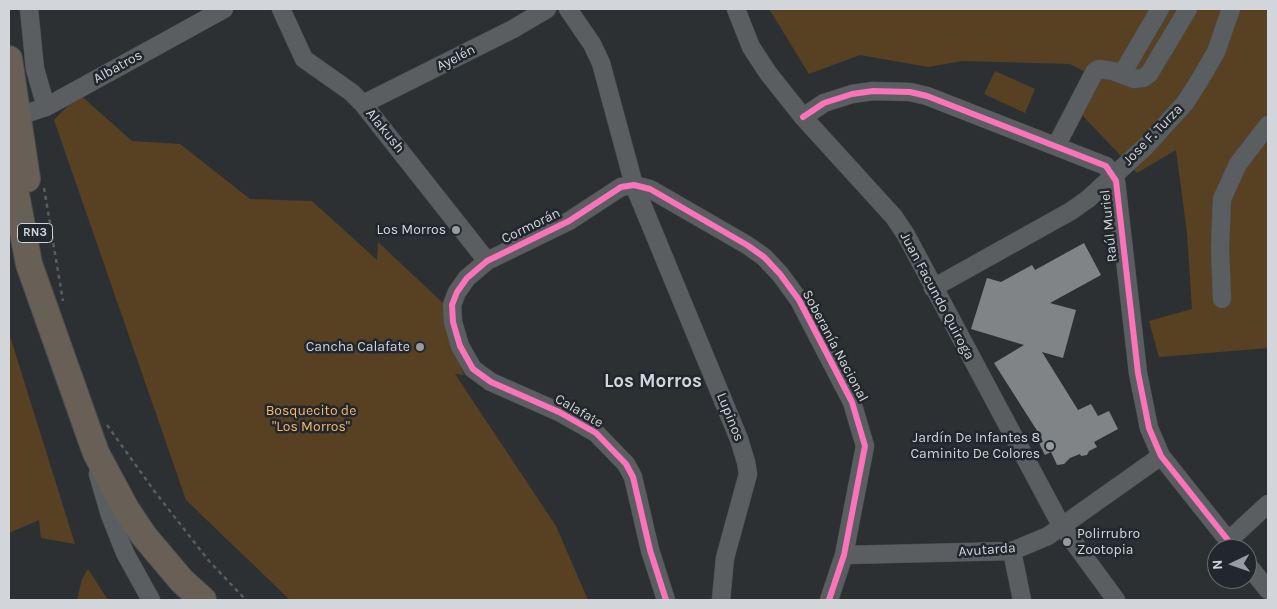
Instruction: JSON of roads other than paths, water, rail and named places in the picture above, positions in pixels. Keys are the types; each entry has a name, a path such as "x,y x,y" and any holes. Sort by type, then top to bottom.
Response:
{"highway":[{"name":"RN3","path":"9,59 13,119 57,347"},
{"name":"RN3","path":"9,157 29,264 57,347 95,424 108,479 140,530 162,560 202,600"}],"street":[{"path":"29,9 35,69 46,107"},
{"name":"Albatros","path":"13,119 46,107 224,9"},
{"name":"Alakush","path":"281,9 304,59 351,92 363,104 487,261"},
{"name":"Ayelén","path":"363,104 512,29 547,9"},
{"path":"568,9 592,44 601,63 634,185"},
{"name":"Juan Facundo Quiroga","path":"736,9 751,47 768,73 804,117 894,217 910,242 932,288 1061,525 1116,600"},
{"path":"1122,74 1160,9"},
{"path":"1056,146 1095,71 1099,68 1134,79 1143,78 1149,74 1188,9"},
{"name":"Jose F. Turza","path":"932,288 1071,211 1145,147 1185,103 1216,52 1231,9"},
{"name":"Raúl Muriel","path":"804,117 824,104 852,94 873,91 910,92 927,96 1106,166 1114,175 1138,373 1149,428 1161,456 1227,539"},
{"path":"1222,299 1220,248 1222,199 1238,164 1268,125"},
{"name":"Cormorán","path":"452,305 457,292 467,278 487,261 569,221 621,186 634,185"},
{"name":"Soberanía Nacional","path":"634,185 650,189 748,245 764,257 780,274 799,300 852,402 865,446 844,555 829,600"},
{"name":"Lupinos","path":"634,185 739,439 748,474 725,558 721,600"},
{"name":"Calafate","path":"452,305 453,322 460,346 473,369 491,382 559,412 596,433 626,464 633,477 650,550 666,600"},
{"path":"95,424 110,515 125,554 151,600"},
{"name":"Avutarda","path":"844,555 1012,551 1048,536 1161,456"},
{"path":"1237,539 1268,504"},
{"path":"1012,551 1022,600"},
{"path":"1257,576 1268,590"}],"place":[{"name":"Los Morros","path":"456,230"},
{"name":"Cancha Calafate","path":"420,347"},
{"name":"Jardín De Infantes 8 Caminito De Colores","path":"1050,446"},
{"name":"Polirrubro Zootopia","path":"1067,542"}],"district":[{"name":"Los Morros","path":"653,382"}],"park label":[{"name":"Bosquecito de \"Los Morros\"","path":"311,420"}]}
